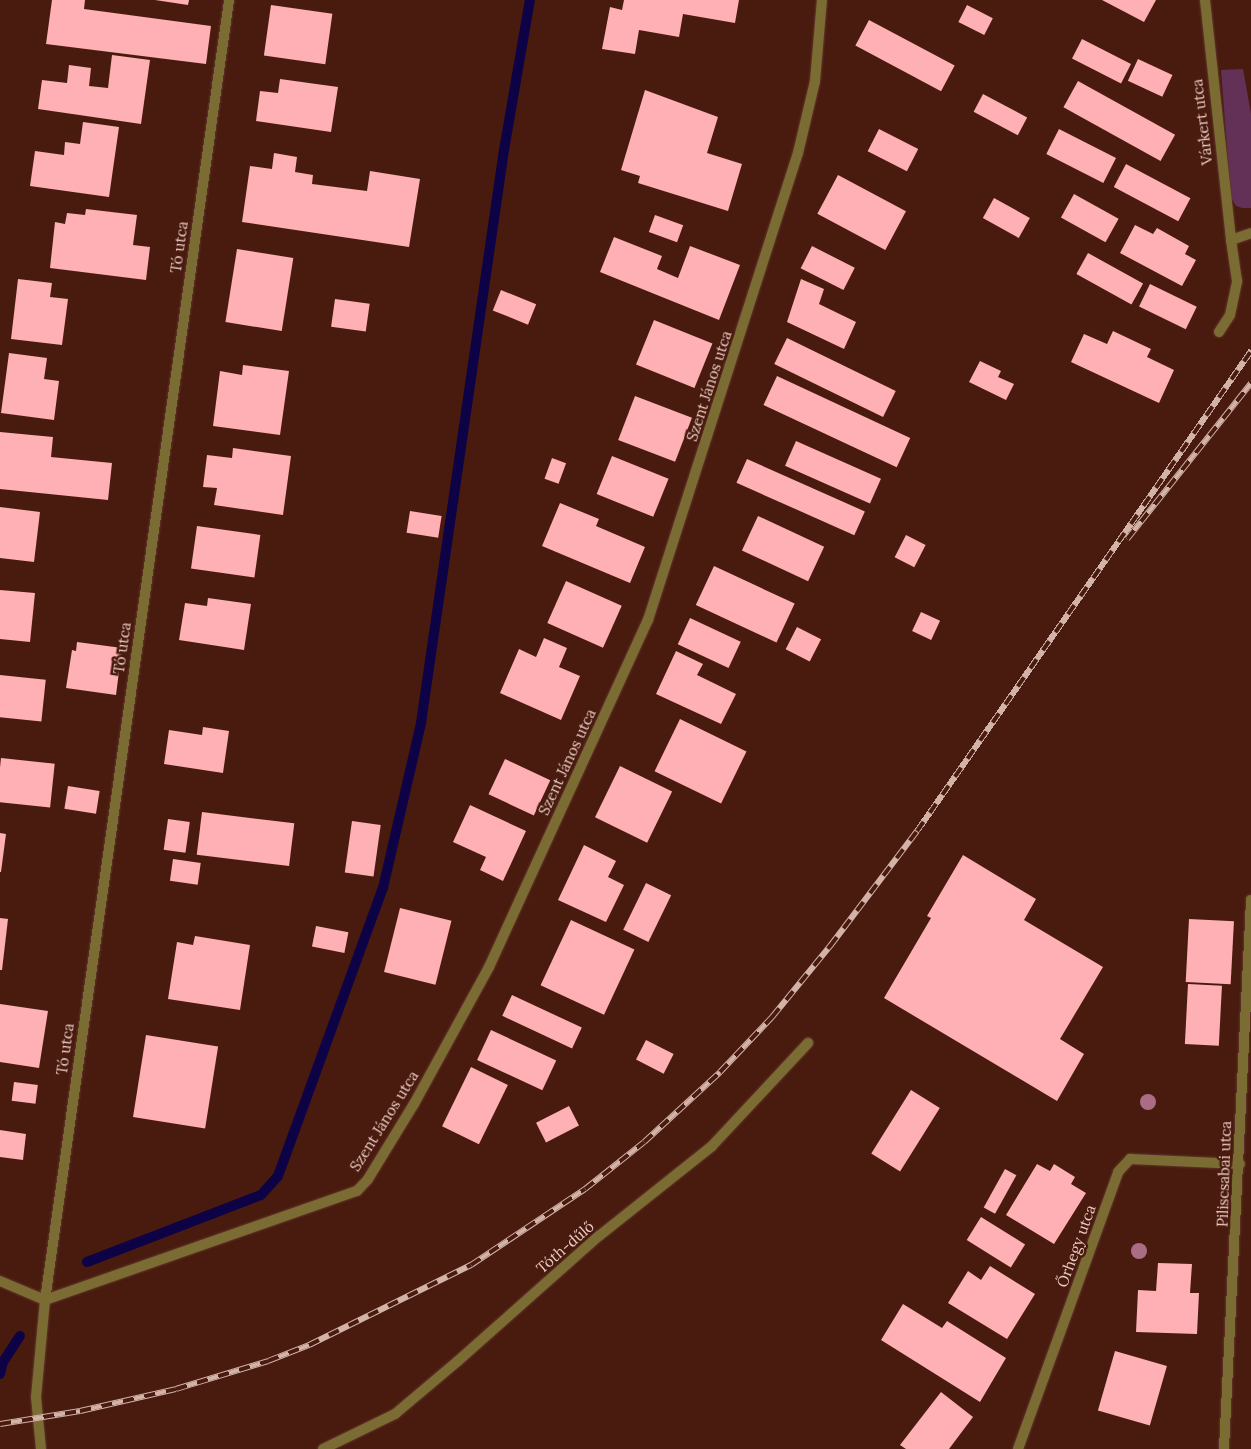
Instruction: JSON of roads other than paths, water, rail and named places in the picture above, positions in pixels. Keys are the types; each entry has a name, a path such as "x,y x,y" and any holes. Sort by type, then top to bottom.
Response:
{"street":[{"name":"Tó utca","path":"41,1449 36,1397 45,1300 229,0"},
{"name":"Szent János utca","path":"45,1300 357,1191 368,1179 414,1104 490,967 648,620 798,153 815,81 822,0"},
{"name":"Várkert utca","path":"1205,0 1237,281 1230,315 1219,332"},
{"path":"1231,240 1251,233"},
{"name":"Piliscsabai utca","path":"1224,1449 1240,1164 1251,900"},
{"name":"Tóth-dűlő","path":"323,1449 395,1414 599,1236 712,1146 808,1043"},
{"name":"Őrhegy utca","path":"1018,1449 1118,1172 1130,1160 1240,1164"},
{"path":"0,1281 45,1300"}],"waterway":[{"path":"87,1262 261,1195 278,1176 383,888 421,723 504,150 530,0"},
{"path":"0,1374 3,1362 20,1336"}],"railway":[{"path":"0,1424 80,1411 176,1389 268,1361 309,1345 471,1265 585,1189 644,1142 720,1072 772,1017 830,946 917,831 1251,351"},
{"path":"1127,539 1251,383"}]}
